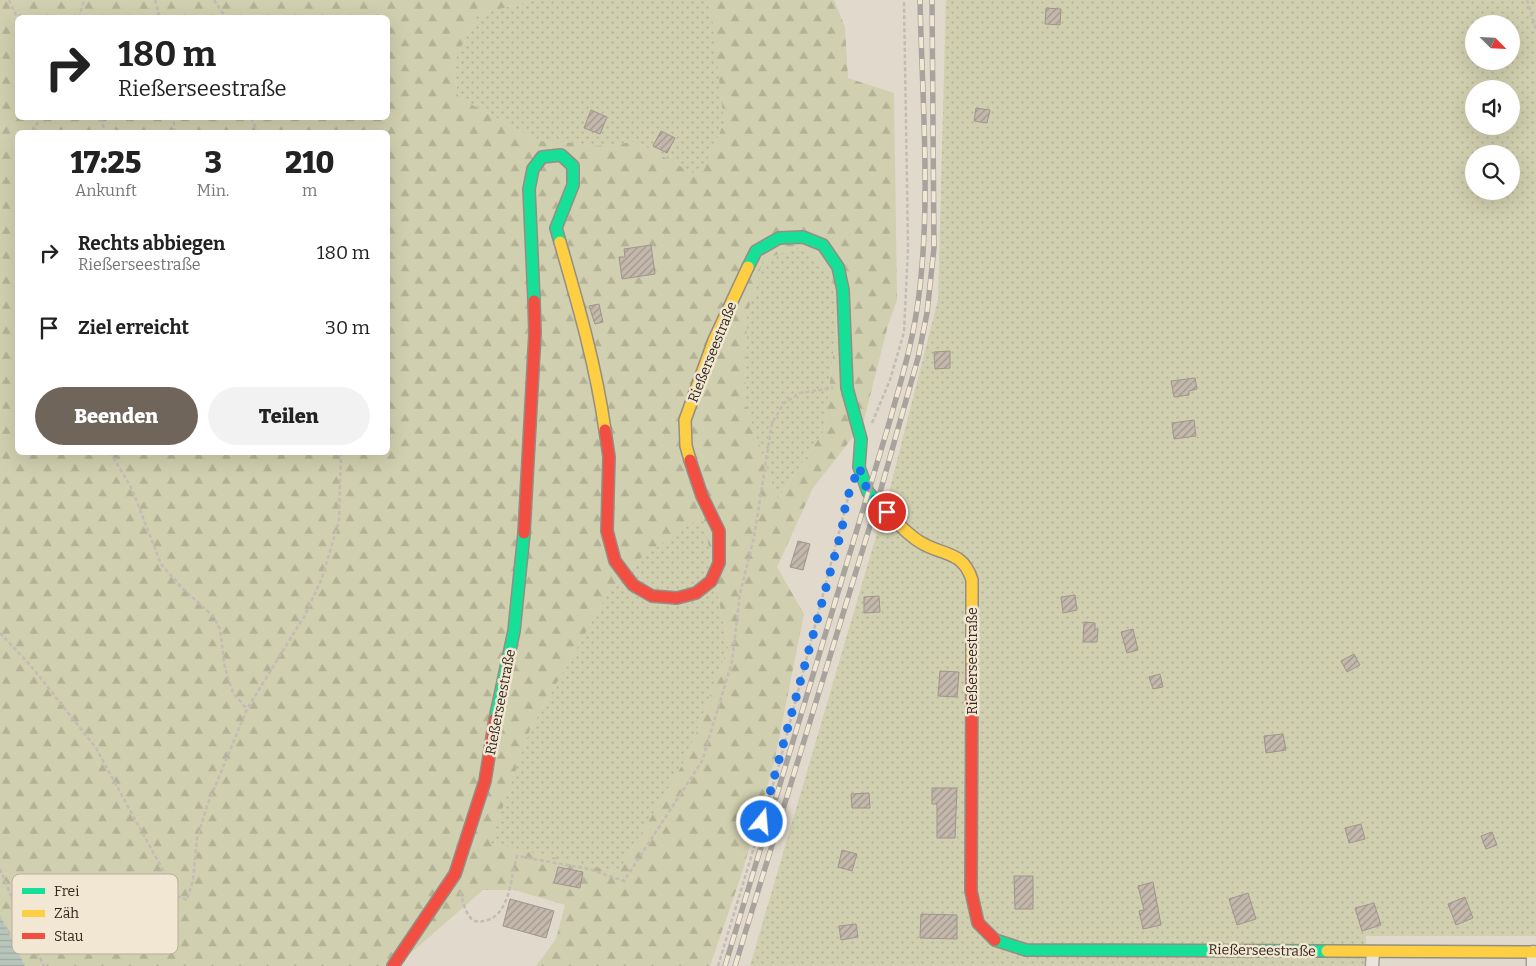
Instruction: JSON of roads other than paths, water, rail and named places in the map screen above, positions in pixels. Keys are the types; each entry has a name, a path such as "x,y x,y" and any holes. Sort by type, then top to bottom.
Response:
{"street":[{"name":"Rießerseestraße","path":"393,966 450,881 466,846 485,781 514,631 523,554 535,334 529,189 533,169 542,157 561,155 573,166 573,184 556,228 585,329 599,388 609,457 607,531 615,561 633,585 652,596 677,598 696,593 711,581 719,563 719,531 702,496 686,446 685,420 714,340 756,251 779,238 803,237 823,245 838,266 843,290 847,388 861,439 859,467 868,492 877,503 921,543 950,553 968,567 972,580 971,891 978,922 997,942 1026,950 1534,952"},
{"path":"1372,966 1373,952"},
{"path":"1533,966 1534,952"}],"railway":[{"path":"725,966 888,427 911,339 922,272 924,233 925,155 920,0"},
{"path":"735,966 877,503 918,358 927,313 934,248 932,0"}]}
